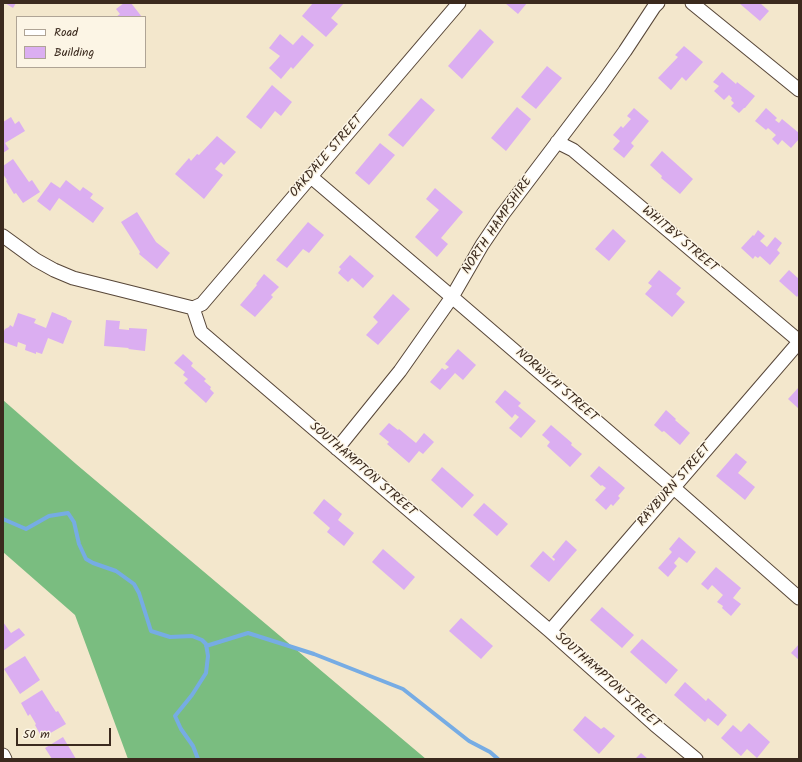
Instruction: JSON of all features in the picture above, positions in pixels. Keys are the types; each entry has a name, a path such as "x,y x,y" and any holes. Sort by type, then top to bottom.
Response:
{"street":[{"name":"OAKDALE STREET","path":"193,308 202,304 459,3"},
{"name":"NORTH HAMPSHIRE","path":"337,449 400,371 452,297 503,214 600,86 658,3"},
{"path":"692,3 799,90"},
{"name":"WHITBY STREET","path":"557,142 573,150 799,341"},
{"name":"NORWICH STREET","path":"310,176 674,488 799,598"},
{"path":"3,236 36,260 73,278 193,308"},
{"name":"SOUTHAMPTON STREET","path":"193,308 201,332 550,631 696,759"},
{"name":"RAYBURN STREET","path":"550,631 799,341"},
{"path":"3,755 6,759"}],"green space":[{"path":"3,400 76,464 426,759 128,759 75,615 3,552"}],"building":[{"path":"5,3 16,3 13,8"},
{"path":"124,3 131,3 141,16 117,16 120,14 116,9"},
{"path":"313,3 344,3 331,18 338,24 326,37 302,16"},
{"path":"505,3 527,3 518,14"},
{"path":"739,3 760,3 769,11 760,21"},
{"path":"480,29 494,42 462,79 448,66"},
{"path":"280,34 293,45 302,35 314,45 293,69 291,67 281,79 269,68 280,56 269,48"},
{"path":"684,46 703,62 686,81 682,77 671,90 658,78 678,57 675,55"},
{"path":"547,66 562,78 536,109 521,97"},
{"path":"722,72 736,84 737,82 755,96 739,113 731,106 734,103 729,95 724,100 714,91 719,86 713,82"},
{"path":"272,85 292,102 281,116 275,111 261,129 246,117"},
{"path":"421,98 435,110 403,147 388,135"},
{"path":"517,107 531,119 506,151 491,138"},
{"path":"634,108 649,121 631,143 634,146 624,158 613,149 620,141 613,135 621,126 623,128 631,119 627,116"},
{"path":"766,108 777,118 775,120 779,123 782,119 799,133 799,139 791,148 782,140 778,145 772,139 776,135 768,128 766,130 755,121"},
{"path":"11,117 15,124 19,121 25,131 5,143 9,149 3,153 3,122"},
{"path":"217,136 236,152 224,165 221,162 215,169 223,175 204,199 175,174 189,158 191,161 197,154 199,155"},
{"path":"380,143 395,155 369,185 355,173"},
{"path":"662,151 693,179 680,194 661,178 662,176 650,165"},
{"path":"13,159 29,182 32,180 40,192 23,203 16,193 14,194 3,174 3,166"},
{"path":"66,180 80,191 83,187 93,194 90,198 104,208 93,223 59,198 50,211 37,201 51,182 60,188"},
{"path":"435,188 463,212 441,238 448,244 437,257 415,237 439,210 426,199"},
{"path":"137,212 156,242 170,253 157,269 139,254 140,252 121,222"},
{"path":"308,222 324,235 309,253 303,249 287,268 276,260"},
{"path":"613,229 626,241 609,261 595,249"},
{"path":"758,230 765,236 760,241 767,247 775,237 782,243 777,250 780,253 770,265 760,256 758,258 755,256 753,259 741,248 753,235 754,236"},
{"path":"350,255 374,276 363,288 352,278 348,282 338,273 341,269 339,267"},
{"path":"659,270 681,288 676,294 685,302 672,317 645,294 652,286 648,283"},
{"path":"789,270 799,279 799,294 797,297 779,281"},
{"path":"264,274 279,287 271,295 273,297 255,317 240,305"},
{"path":"393,294 410,309 378,345 366,335 378,322 373,317"},
{"path":"52,312 72,321 63,344 48,338 42,354 36,352 36,354 25,350 26,345 18,342 17,347 3,342 3,333 5,329 10,325 13,327 18,313 36,319 34,323 46,328"},
{"path":"106,320 120,321 119,329 147,329 145,351 104,346"},
{"path":"458,349 476,365 463,380 455,373 440,390 430,382 442,368 445,370 449,367 445,364"},
{"path":"183,354 193,363 191,366 206,379 204,381 211,387 210,389 214,393 206,403 184,383 188,379 183,375 185,372 174,363"},
{"path":"799,387 799,409 788,399"},
{"path":"505,390 521,403 518,406 536,421 521,438 509,428 519,417 515,414 512,418 495,402"},
{"path":"666,410 690,433 680,445 664,431 662,432 654,425"},
{"path":"389,423 416,443 424,433 434,442 423,454 419,451 409,463 387,444 389,442 379,434"},
{"path":"551,425 572,443 571,445 582,454 570,467 547,446 550,442 542,435"},
{"path":"736,453 747,462 738,473 755,487 745,500 716,476"},
{"path":"599,466 625,488 618,496 620,498 613,506 611,504 606,510 595,500 606,488 602,485 601,486 590,476"},
{"path":"442,467 474,495 462,508 431,480"},
{"path":"324,499 342,514 338,520 354,533 344,546 327,532 330,528 313,513"},
{"path":"484,503 508,524 497,536 473,515"},
{"path":"679,537 696,552 687,563 679,557 674,563 677,566 668,577 658,568 672,552 669,549"},
{"path":"566,540 577,550 549,582 530,566 543,551 554,561 555,559 552,557"},
{"path":"383,549 415,577 404,590 372,562"},
{"path":"716,567 741,588 733,598 741,604 731,616 722,608 723,606 717,602 723,595 712,585 708,590 701,584"},
{"path":"602,607 634,635 622,648 590,620"},
{"path":"461,618 493,646 481,659 449,631"},
{"path":"3,622 11,633 19,628 25,635 3,651"},
{"path":"642,639 678,670 666,684 630,652"},
{"path":"799,644 799,660 791,653"},
{"path":"25,656 40,680 20,694 4,669"},
{"path":"685,682 706,701 708,698 727,715 718,726 708,718 705,722 674,695"},
{"path":"42,690 56,712 58,711 66,724 42,738 30,714 28,716 21,703"},
{"path":"585,716 601,729 604,727 615,736 599,754 573,730"},
{"path":"749,723 770,742 757,758 747,749 741,756 721,738 733,725 741,732"},
{"path":"63,737 76,759 52,759 45,748"},
{"path":"641,753 648,759 635,759"}],"waterway":[{"path":"3,519 26,529 49,516 68,513 74,522 79,544 86,559 116,571 134,584 139,593 151,631 170,637 192,636 202,640 206,644 208,656 206,673 192,695 175,716 181,729 193,746 198,759"},
{"path":"206,646 248,633 314,654 403,689 469,741 490,752 498,759"}]}
